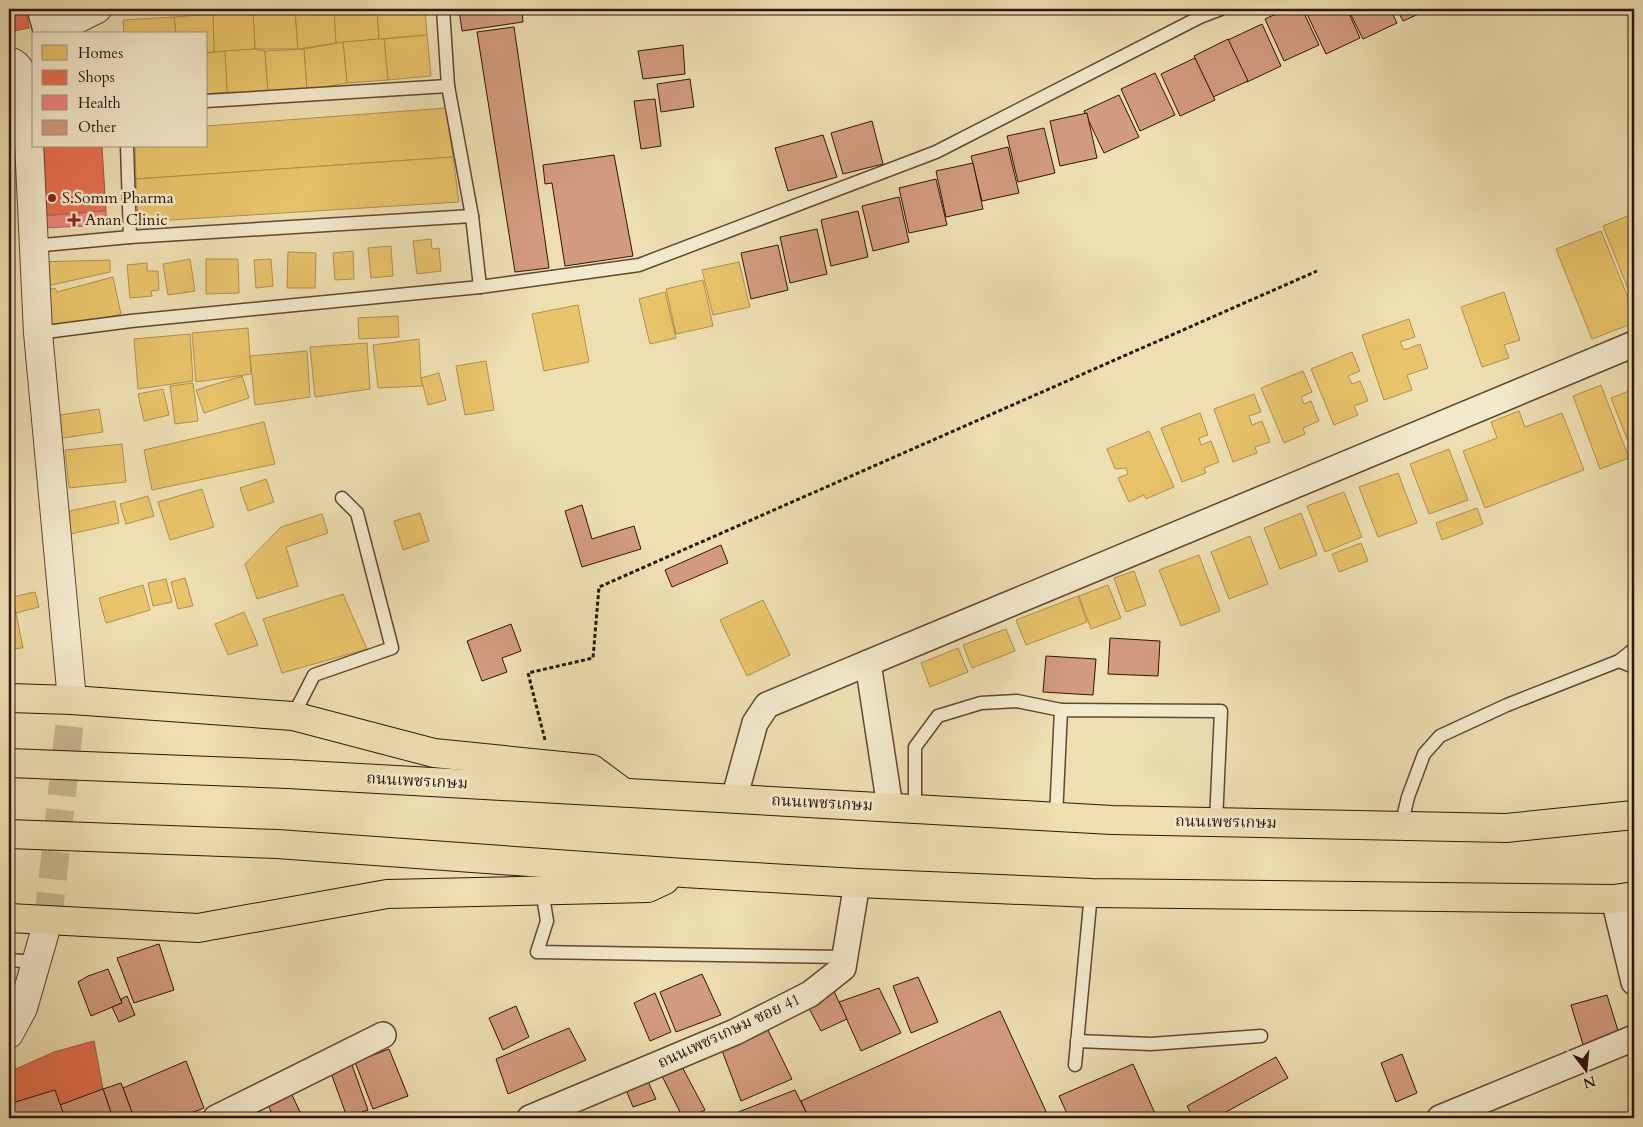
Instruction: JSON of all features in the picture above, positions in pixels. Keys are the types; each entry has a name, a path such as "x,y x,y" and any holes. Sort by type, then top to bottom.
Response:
{"highway":[{"path":"9,698 72,700 293,716 434,752 592,769 624,792"},
{"name":"ถนนเพชรเกษม","path":"9,764 288,774 1112,820 1506,828 1634,815"},
{"path":"9,834 277,844 684,873 1091,893 1624,898"},
{"path":"9,918 198,928 387,894 648,888 684,873"}],"street":[{"path":"40,9 46,32"},
{"path":"51,32 97,9"},
{"path":"23,63 14,62 21,69 27,100 38,333 72,700"},
{"path":"734,799 754,722 767,705 1634,344"},
{"path":"868,663 903,808"},
{"name":"ถนนเพชรเกษม ซอย 41","path":"530,1118 735,1032 810,994 843,968 857,883"},
{"path":"1624,898 1634,982"},
{"path":"9,1034 24,1008 48,921"},
{"path":"216,1118 383,1035"},
{"path":"1440,1118 1634,1038"}],"lane":[{"path":"444,9 448,86 472,216 480,287"},
{"path":"38,333 131,321 480,287 639,265 936,152 1192,21 1221,9"},
{"path":"208,101 448,86"},
{"path":"127,148 130,237"},
{"path":"33,246 130,237 472,216"},
{"path":"293,716 314,675 392,648 357,513 342,498"},
{"path":"1401,826 1408,797 1424,754 1440,736 1507,705 1618,662 1634,649"},
{"path":"1618,662 1634,667"},
{"path":"903,808 915,747 938,716 981,703 1017,701 1062,710 1221,711 1216,822"},
{"path":"1056,816 1062,710"},
{"path":"542,890 547,921 538,952 845,957"},
{"path":"1074,1065 1091,893"},
{"path":"9,960 36,962"},
{"path":"1077,1041 1151,1044 1261,1036"}],"path":[{"path":"551,764 528,673 593,658 599,587 1317,271"}],"building: Homes":[{"path":"295,9 298,49 255,49 253,12"},
{"path":"295,9 334,9 336,43 298,49"},
{"path":"334,9 377,9 379,39 336,43"},
{"path":"377,9 425,9 427,35 379,39"},
{"path":"253,12 255,49 214,52 213,14"},
{"path":"213,14 214,52 208,53 208,32 176,32 174,17"},
{"path":"174,17 176,32 124,32 123,20"},
{"path":"427,35 431,76 388,80 384,39"},
{"path":"384,39 388,80 347,83 343,42"},
{"path":"343,42 347,83 307,90 304,49"},
{"path":"255,49 265,51 268,93 227,92 225,51"},
{"path":"304,49 307,90 268,93 265,51"},
{"path":"225,51 227,92 208,94 208,53"},
{"path":"446,108 453,157 136,179 135,148 208,148 208,126"},
{"path":"453,157 459,202 138,222 136,179"},
{"path":"1632,214 1634,221 1634,304 1603,226"},
{"path":"1601,231 1634,312 1634,323 1592,339 1556,249"},
{"path":"431,239 432,249 439,248 441,271 417,274 413,241"},
{"path":"391,246 393,276 371,278 368,248"},
{"path":"353,251 354,279 335,280 333,253"},
{"path":"288,252 316,253 315,288 287,288"},
{"path":"190,259 195,291 168,295 163,264"},
{"path":"206,259 238,259 239,293 206,294"},
{"path":"271,259 273,286 256,288 254,260"},
{"path":"110,260 110,272 38,288 36,262"},
{"path":"739,262 750,307 713,315 702,270"},
{"path":"147,263 147,271 158,271 159,290 151,291 152,296 130,298 127,265"},
{"path":"113,277 121,314 47,332 41,291 55,288 57,292"},
{"path":"703,280 713,326 676,334 666,289"},
{"path":"665,292 676,338 650,344 639,299"},
{"path":"1504,292 1520,340 1504,345 1509,358 1482,367 1461,307"},
{"path":"578,305 589,362 544,371 532,314"},
{"path":"398,316 399,337 359,339 358,318"},
{"path":"1409,319 1415,337 1400,342 1404,350 1420,344 1428,368 1407,375 1412,390 1384,400 1362,335"},
{"path":"248,328 251,374 196,382 192,333"},
{"path":"190,334 193,381 138,389 134,339"},
{"path":"419,339 423,386 378,388 373,345"},
{"path":"367,343 370,389 315,397 310,347"},
{"path":"307,351 310,397 255,405 250,356"},
{"path":"1352,352 1360,371 1348,376 1352,384 1360,381 1368,401 1354,406 1358,415 1334,425 1311,369"},
{"path":"486,361 494,410 465,415 456,366"},
{"path":"1303,371 1312,392 1301,397 1304,404 1311,401 1319,421 1303,428 1305,434 1284,443 1261,388"},
{"path":"439,373 446,400 428,405 421,378"},
{"path":"242,376 249,398 204,413 196,390"},
{"path":"193,383 198,421 175,424 170,386"},
{"path":"1601,385 1629,458 1600,469 1573,396"},
{"path":"163,389 169,415 144,421 138,394"},
{"path":"1634,389 1634,448 1631,449 1611,398"},
{"path":"1254,394 1261,412 1249,416 1252,425 1262,421 1270,442 1255,447 1257,453 1233,462 1214,409"},
{"path":"99,409 103,432 57,439 54,416"},
{"path":"1519,411 1525,427 1562,413 1584,470 1485,508 1463,451 1497,438 1491,422"},
{"path":"1200,413 1208,435 1199,438 1201,445 1211,441 1219,462 1204,468 1206,473 1182,482 1161,428"},
{"path":"264,422 275,464 152,490 144,450"},
{"path":"1149,431 1174,487 1146,499 1144,495 1129,502 1118,478 1128,474 1126,468 1115,469 1107,449"},
{"path":"122,444 126,482 69,488 65,450"},
{"path":"1449,449 1468,500 1429,514 1410,464"},
{"path":"1398,473 1417,523 1378,537 1359,487"},
{"path":"266,479 274,502 248,511 240,488"},
{"path":"202,489 214,527 170,540 158,502"},
{"path":"1344,492 1362,537 1325,552 1307,506"},
{"path":"148,496 154,516 126,524 120,504"},
{"path":"115,501 119,523 66,535 61,513"},
{"path":"1477,508 1483,524 1442,540 1436,523"},
{"path":"420,513 429,541 403,550 394,521"},
{"path":"1301,513 1317,555 1280,569 1264,528"},
{"path":"322,514 328,533 286,547 298,586 257,599 245,564 281,527"},
{"path":"1250,536 1268,584 1229,599 1211,552"},
{"path":"1361,543 1368,561 1339,572 1332,554"},
{"path":"1199,555 1220,611 1181,626 1159,570"},
{"path":"1134,571 1146,605 1126,612 1114,578"},
{"path":"185,578 193,606 178,609 171,582"},
{"path":"166,579 172,602 153,606 148,583"},
{"path":"143,585 150,610 106,623 99,598"},
{"path":"1108,585 1121,618 1091,629 1079,596"},
{"path":"35,592 39,607 16,613 12,597"},
{"path":"343,594 367,649 282,673 263,619"},
{"path":"1078,596 1087,622 1026,645 1016,620"},
{"path":"763,600 790,655 747,676 720,620"},
{"path":"244,612 258,645 228,655 215,624"},
{"path":"9,613 16,613 23,648 9,649"},
{"path":"1006,629 1015,651 972,668 963,645"},
{"path":"958,648 968,672 930,687 921,663"}],"building: Shops":[{"path":"9,9 26,9 29,28 9,32"},
{"path":"40,148 102,148 106,211 42,216"},
{"path":"9,253 11,253 14,296 9,296"},
{"path":"94,1041 103,1089 60,1105 55,1090 12,1103 9,1092 9,1072 54,1052"}],"building: Health":[{"name":"Anan Clinic","path":"106,211 107,225 43,228 42,216"}],"building: Other":[{"path":"459,9 522,9 523,22 462,31"},
{"path":"1287,9 1302,9 1319,45 1284,61 1265,19"},
{"path":"1313,9 1347,9 1360,38 1326,54 1306,12"},
{"path":"1348,9 1390,9 1397,23 1363,39"},
{"path":"1397,9 1430,9 1403,21"},
{"path":"1262,24 1281,66 1247,82 1228,40"},
{"path":"514,27 549,268 515,272 477,32"},
{"path":"1228,39 1248,81 1213,97 1194,56"},
{"path":"683,45 685,74 643,79 638,51"},
{"path":"1195,58 1215,100 1180,116 1161,74"},
{"path":"1155,73 1175,115 1140,131 1121,89"},
{"path":"690,79 694,107 661,112 657,84"},
{"path":"1119,95 1139,137 1104,153 1084,111"},
{"path":"655,99 661,146 641,149 634,101"},
{"path":"1087,113 1097,158 1060,166 1050,121"},
{"path":"872,121 883,164 843,174 831,133"},
{"path":"1044,128 1055,173 1018,182 1007,136"},
{"path":"823,135 837,177 788,191 775,148"},
{"path":"1008,147 1019,193 982,201 971,156"},
{"path":"614,155 633,256 565,266 552,183 545,184 543,165"},
{"path":"973,163 983,209 946,217 936,171"},
{"path":"936,179 947,225 909,233 899,188"},
{"path":"899,197 909,242 873,251 862,206"},
{"path":"858,211 868,257 831,266 821,220"},
{"path":"817,229 827,274 790,283 780,237"},
{"path":"778,245 788,290 751,299 741,253"},
{"path":"582,505 592,539 634,526 641,549 582,567 565,511"},
{"path":"721,545 728,563 672,587 665,570"},
{"path":"511,624 521,651 502,658 507,672 482,681 467,641"},
{"path":"1110,638 1160,641 1158,676 1108,674"},
{"path":"1046,656 1096,659 1093,695 1043,692"},
{"path":"159,944 174,990 134,1003 117,958"},
{"path":"108,969 122,1003 91,1016 78,982 88,976"},
{"path":"702,974 721,1015 676,1032 660,992"},
{"path":"918,977 938,1022 911,1033 893,986"},
{"path":"879,988 901,1033 861,1051 839,1002"},
{"path":"833,989 847,1019 821,1031 805,1001"},
{"path":"655,993 671,1032 650,1041 634,1003"},
{"path":"1607,995 1620,1037 1584,1048 1571,1005"},
{"path":"127,996 135,1015 119,1022 112,1007 122,1003 121,999"},
{"path":"516,1006 529,1037 503,1050 489,1018"},
{"path":"1000,1011 1049,1118 809,1118 801,1101"},
{"path":"766,1026 792,1079 741,1101 721,1048"},
{"path":"569,1028 586,1060 508,1094 496,1059"},
{"path":"389,1049 408,1096 373,1109 355,1062"},
{"path":"1402,1054 1417,1093 1396,1102 1381,1063"},
{"path":"1276,1057 1288,1078 1215,1118 1193,1118 1187,1106"},
{"path":"186,1061 204,1108 178,1118 134,1118 123,1088"},
{"path":"680,1063 705,1110 688,1118 683,1118 660,1072"},
{"path":"1133,1064 1157,1118 1069,1118 1059,1096"},
{"path":"352,1065 368,1110 347,1117 331,1073"},
{"path":"646,1077 656,1099 633,1107 624,1085"},
{"path":"121,1083 134,1118 113,1118 103,1089"},
{"path":"103,1089 113,1118 65,1118 60,1105"},
{"path":"55,1090 65,1118 9,1118 9,1104"},
{"path":"795,1090 809,1118 723,1118"},
{"path":"290,1091 303,1118 274,1118 266,1101"}],"tunnel":[{"path":"48,921 72,700"}],"place":[{"name":"S.Somm Pharma","path":"52,198"},
{"name":"Anan Clinic","path":"74,220"}]}
